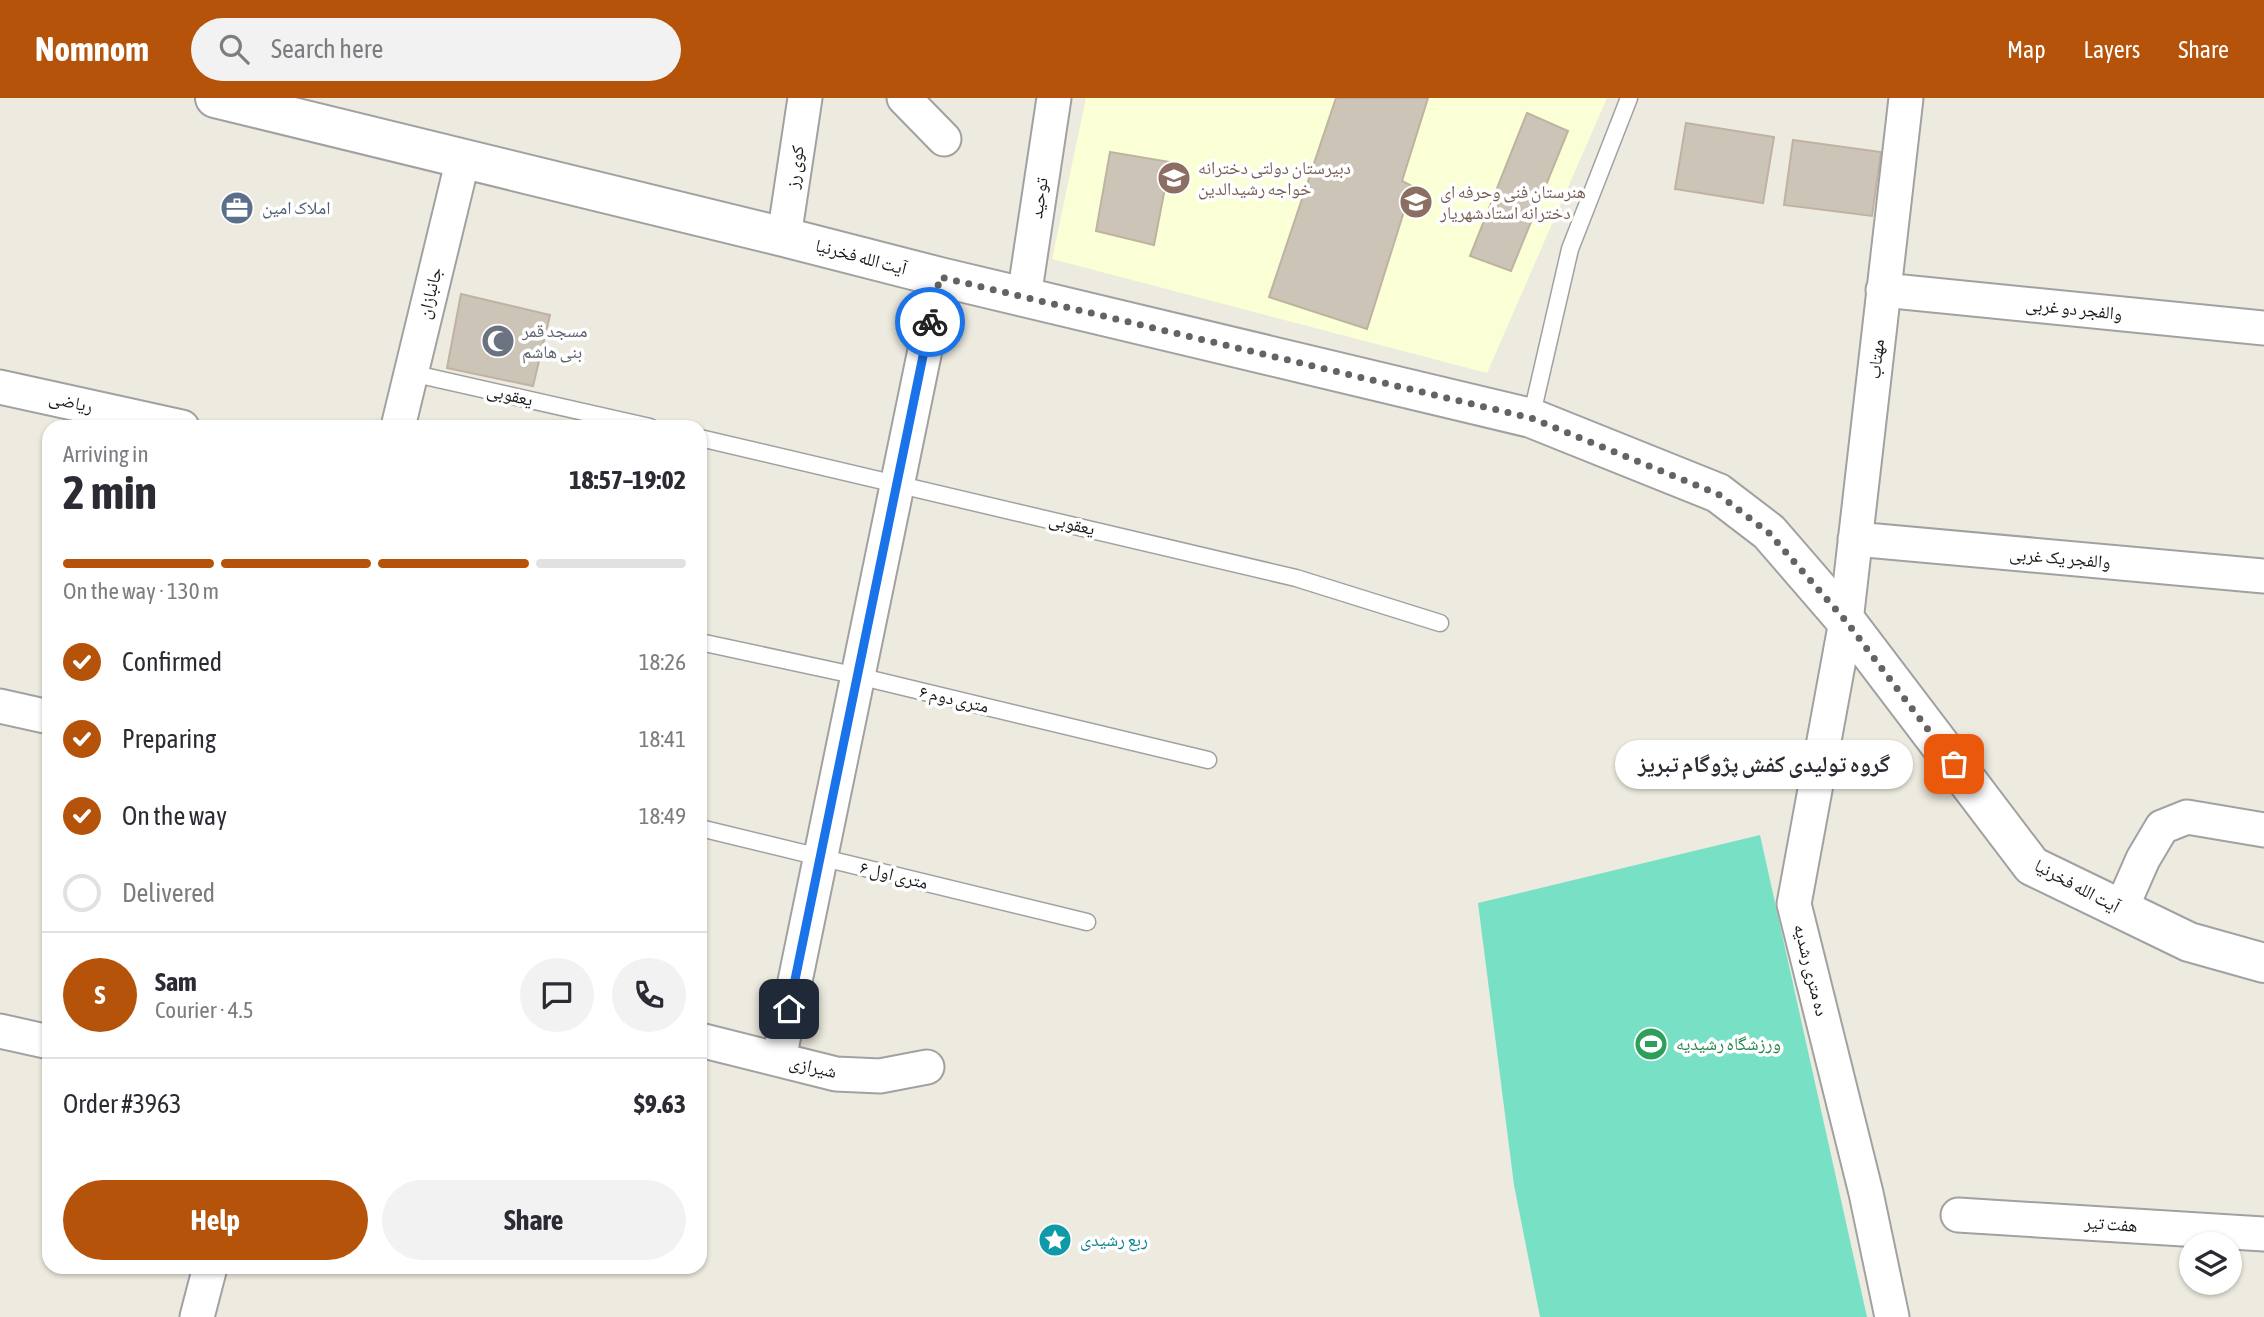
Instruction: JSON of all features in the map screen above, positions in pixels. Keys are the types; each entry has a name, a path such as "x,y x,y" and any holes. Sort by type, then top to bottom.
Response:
{"street":[{"name":"کوی رز","path":"785,237 805,98"},
{"path":"904,98 944,139"},
{"name":"توحید","path":"1024,297 1054,98"},
{"name":"مهتاب","path":"1846,621 1906,98"},
{"name":"آیت الله فخرنیا","path":"234,100 940,277 1531,418 1718,494 1769,533 1846,621 2032,866 2189,942 2264,963"},
{"name":"جانبازان","path":"400,420 463,159"},
{"path":"779,1059 940,277"},
{"name":"والفجر دو غربی","path":"1884,290 2264,328"},
{"name":"ریاضی","path":"0,387 150,420"},
{"name":"والفجر یک غربی","path":"1855,540 2264,576"},
{"name":"ده متری رشدیه","path":"1846,621 1794,904 1866,1193 1892,1317"},
{"path":"0,706 42,715"},
{"path":"2122,909 2143,859 2162,827 2187,817 2264,830"},
{"path":"0,1031 42,1040"},
{"name":"شیرازی","path":"707,1042 836,1074 880,1076 927,1067"},
{"name":"هفت تیر","path":"1958,1214 2264,1234"},
{"path":"205,1315 209,1274"}],"lane":[{"path":"1531,418 1570,249 1629,98"},
{"name":"یعقوبی","path":"411,373 619,420"},
{"name":"یعقوبی","path":"707,440 1296,578 1440,623"},
{"name":"۶ متری دوم","path":"707,644 858,676 1208,760"},
{"name":"۶ متری اول","path":"707,830 1087,922"}],"shaded area":[{"name":"هنرستان فنی وحرفه ای دخترانه استادشهریار","path":"1086,98 1607,98 1487,373 1052,259"}],"green space":[{"name":"ورزشگاه رشیدیه","path":"1760,835 1867,1317 1540,1317 1514,1185 1478,903"}],"building":[{"path":"1336,98 1428,98 1402,181 1412,186 1367,329 1269,297"},
{"path":"1527,113 1568,131 1511,271 1470,256"},
{"path":"1686,123 1774,137 1763,203 1675,189"},
{"path":"1793,140 1881,152 1872,216 1784,205"},
{"path":"1110,152 1170,162 1154,245 1096,231"},
{"name":"مسجد قمر بنی هاشم","path":"461,294 550,315 533,386 447,368"}],"way so far":[{"path":"930,322 940,277 1531,418 1718,494 1769,533 1846,621 1954,764"}],"place":[{"name":"دبیرستان دولتی دخترانه خواجه رشیدالدین","path":"1174,178"},
{"name":"هنرستان فنی وحرفه ای دخترانه استادشهریار","path":"1416,202"},
{"name":"املاک امین","path":"237,208"},
{"name":"مسجد قمر بنی هاشم","path":"498,341"},
{"name":"گروه تولیدی کفش پژوگام تبریز","path":"1954,764"},
{"name":"ورزشگاه رشیدیه","path":"1651,1044"},
{"name":"ربع رشیدی","path":"1055,1240"}],"route":[{"path":"789,1009 930,322"}]}
